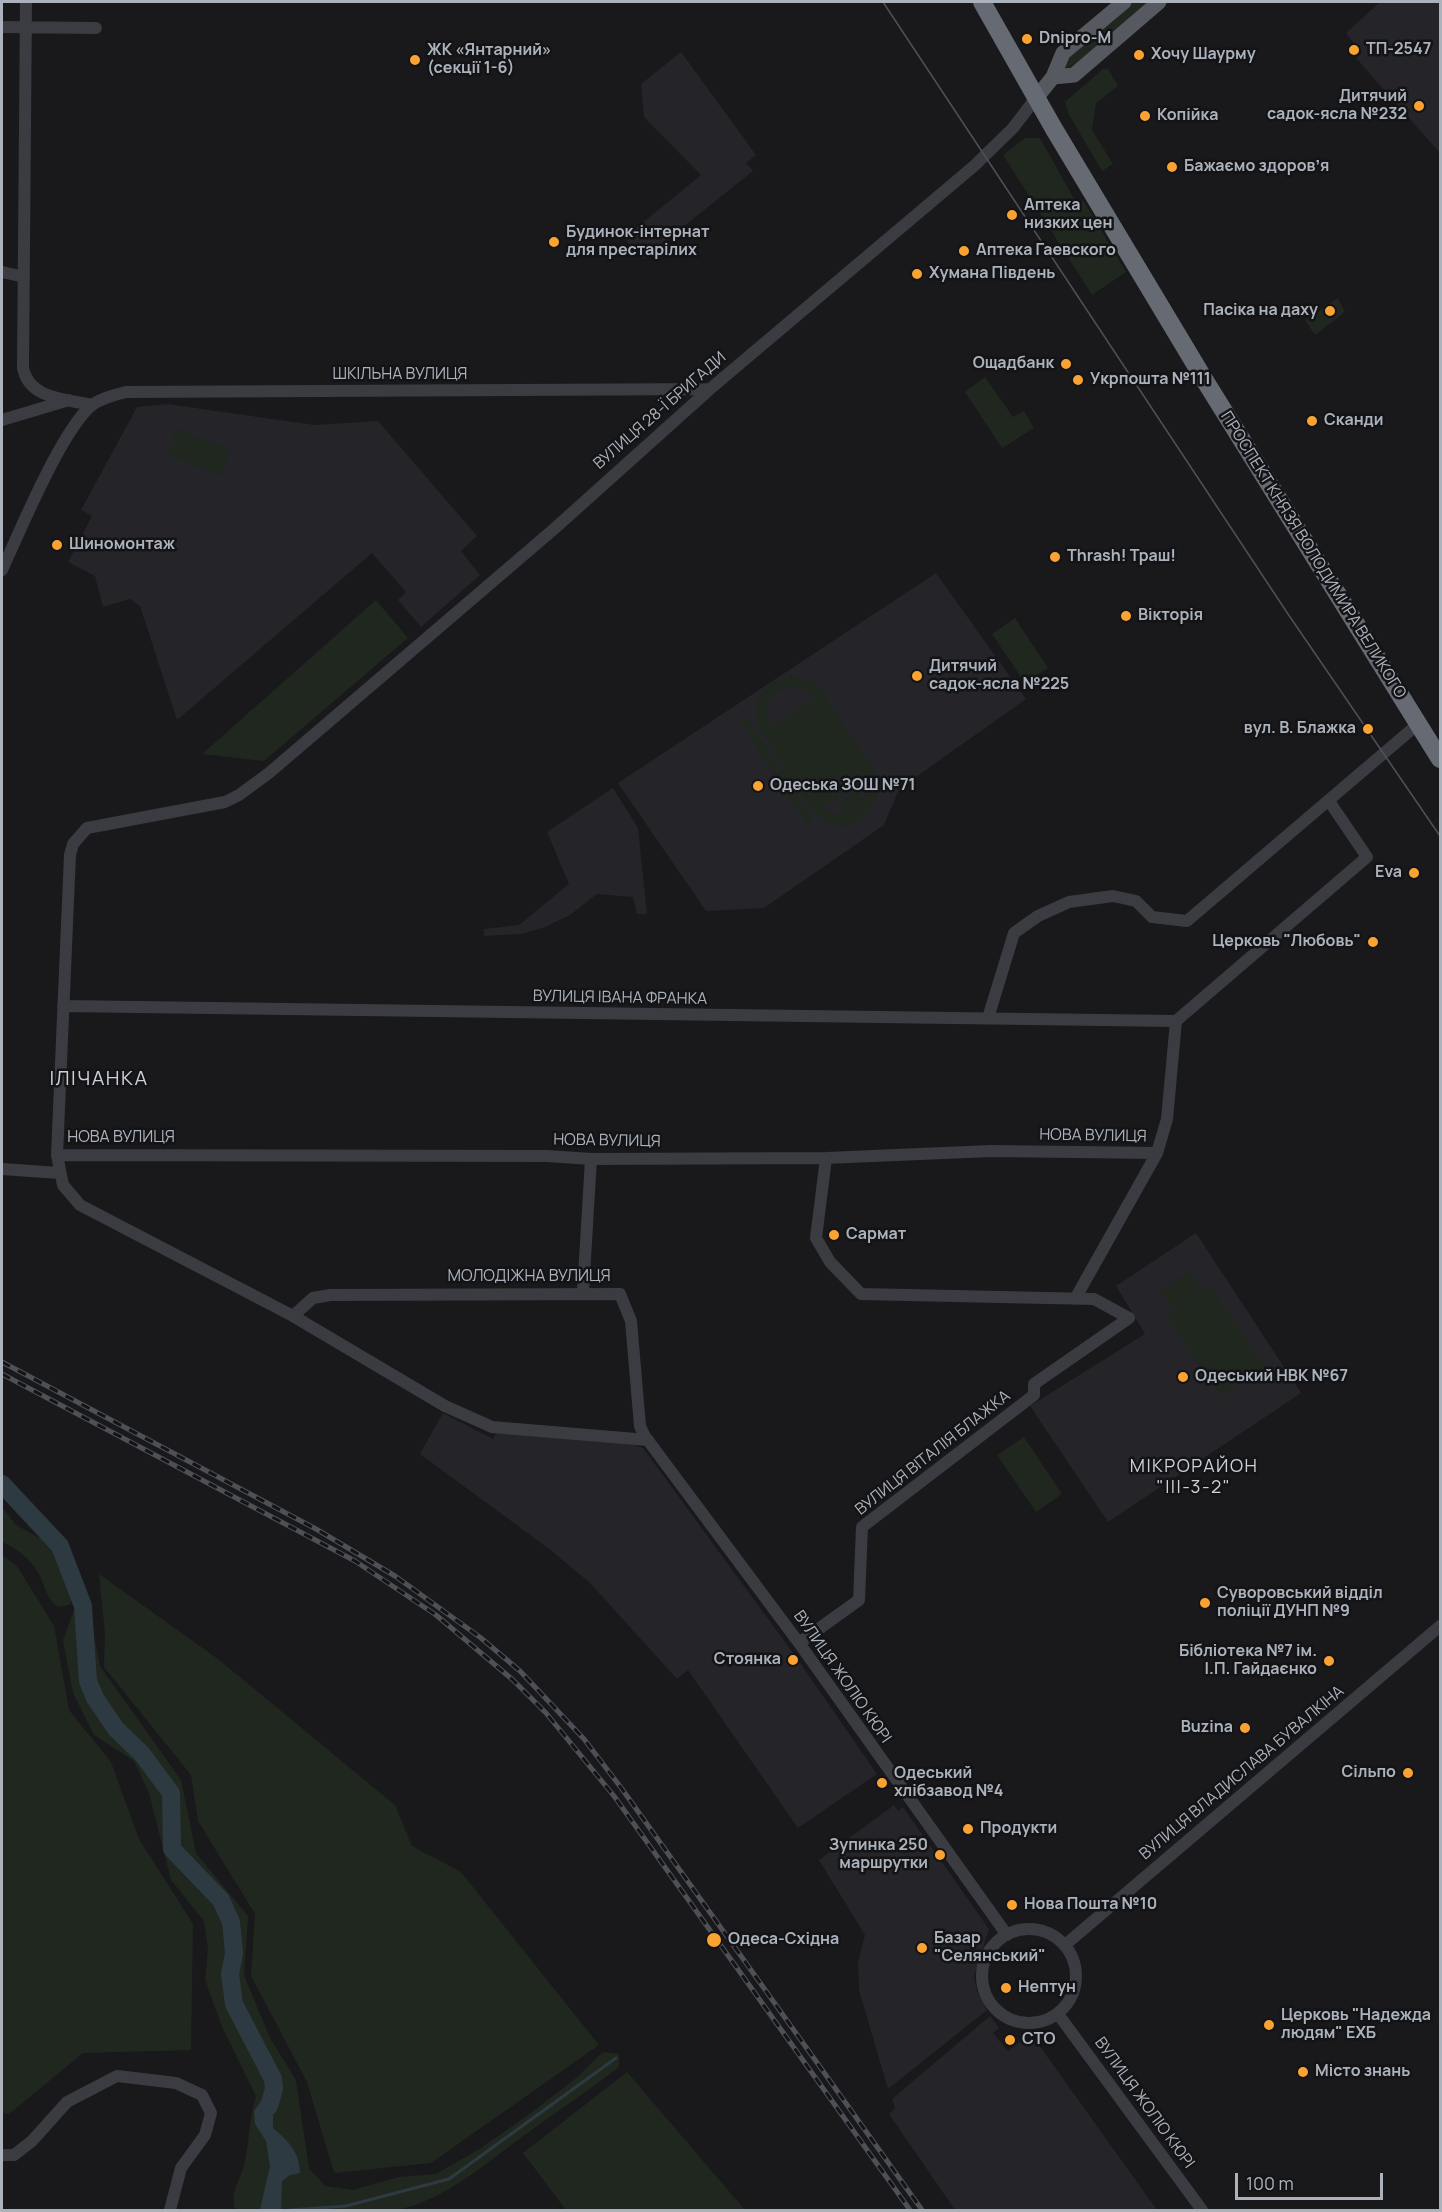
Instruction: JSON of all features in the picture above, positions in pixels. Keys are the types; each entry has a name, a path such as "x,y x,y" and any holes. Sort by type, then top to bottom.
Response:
{"highway":[{"path":"971,2 1007,61 1022,72"},
{"name":"ПРОСПЕКТ КНЯЗЯ ВОЛОДИМИРА ВЕЛИКОГО","path":"982,2 1014,55 1036,98 1208,384 1440,759"}],"main road":[{"name":"ВУЛИЦЯ 28-Ї БРИГАДИ","path":"1036,98 1053,77 1063,53 1124,2"},
{"path":"1053,77 1074,75 1159,2"}],"street":[{"path":"2,570 70,433 92,405 39,392 30,387 25,379 26,2"},
{"path":"2,27 96,28"},
{"name":"ВУЛИЦЯ 28-Ї БРИГАДИ","path":"63,1006 70,855 80,834 87,828 225,801 239,795 282,764 710,389 974,166 1012,128 1036,98"},
{"path":"2,272 24,277"},
{"name":"ШКІЛЬНА ВУЛИЦЯ","path":"92,405 106,398 146,390 710,389"},
{"path":"2,420 70,400"},
{"path":"988,1017 1014,933 1038,916 1069,902 1113,896 1136,901 1152,917 1186,921 1418,724"},
{"path":"826,1158 816,1238 830,1262 861,1294 1075,1299 1157,1154 1167,1119 1176,1021 1367,857 1329,801"},
{"path":"63,1006 57,1155 59,1173 67,1190 80,1205 293,1316 445,1406 492,1427 648,1440"},
{"name":"ВУЛИЦЯ ІВАНА ФРАНКА","path":"63,1006 1176,1021"},
{"name":"НОВА ВУЛИЦЯ","path":"57,1155 547,1156 591,1159 826,1158 991,1151 1157,1154"},
{"path":"583,1292 591,1159"},
{"path":"2,1169 59,1173"},
{"name":"МОЛОДІЖНА ВУЛИЦЯ","path":"293,1316 313,1298 330,1295 617,1293 622,1295 631,1321 640,1426 648,1440"},
{"name":"ВУЛИЦЯ ВІТАЛІЯ БЛАЖКА","path":"799,1643 859,1600 862,1527 1034,1395 1034,1384 1129,1318 1094,1299 1075,1299"},
{"name":"ВУЛИЦЯ ЖОЛІО КЮРІ","path":"648,1440 799,1643 1007,1935"},
{"name":"ВУЛИЦЯ ВЛАДИСЛАВА БУВАЛКІНА","path":"1065,1945 1440,1626"},
{"path":"1022,1929 1038,1930 1053,1935 1065,1945 1073,1958 1077,1973 1075,1989 1069,2003 1058,2014 1044,2022 1029,2024 1014,2021 994,2009 983,1988 984,1965 994,1944 1022,1929"},
{"name":"ВУЛИЦЯ ЖОЛІО КЮРІ","path":"1058,2014 1202,2211"},
{"path":"2,2155 14,2155 32,2141 67,2102 117,2076 176,2083 202,2095 211,2113 205,2135 181,2168 170,2211"}],"shaded area":[{"path":"1133,2 1148,2 1076,64 1059,71 1070,56"},
{"name":"Дитячий садок-ясла №232","path":"1380,2 1440,2 1440,153 1356,58 1362,53 1346,33"},
{"path":"681,52 756,155 746,163 753,171 643,259 624,238 701,175 644,117 641,84"},
{"path":"1103,69 1108,69 1118,86 1096,103 1092,130 1113,164 1102,171 1069,115 1065,102"},
{"path":"1025,138 1040,138 1077,204 1083,200 1126,272 1092,295 1003,155"},
{"path":"1338,298 1345,312 1315,335 1305,320 1324,308 1332,319 1336,313 1330,303"},
{"path":"985,377 1013,417 1024,411 1034,428 1002,448 965,392"},
{"path":"167,404 314,425 378,421 477,536 461,551 480,575 421,627 398,600 406,592 372,553 177,720 140,606 130,599 103,607 95,576 68,562 92,516 81,510 137,407"},
{"path":"177,429 231,450 221,476 167,455"},
{"name":"Одеська ЗОШ №71","path":"936,573 1026,699 899,789 884,825 764,908 706,911 618,783"},
{"path":"376,600 408,638 264,761 202,754"},
{"path":"1015,618 1048,668 1025,683 992,634"},
{"path":"796,675 817,684 877,775 876,798 865,816 857,823 848,826 837,825 820,818 811,809 793,781 790,784 814,822 808,826 740,721 747,717 781,770 784,768 763,735 756,713 759,696 778,680","holes":["795,686 810,692 815,699 771,727 768,720 768,706 780,690","867,779 868,785 864,801 857,791 837,804 843,815 830,813 823,807","863,801 856,810 844,814"]},
{"path":"613,788 638,828 647,914 637,914 633,897 597,894 570,915 545,927 522,934 484,936 484,929 519,925 569,884 547,832"},
{"name":"Одеський НВК №67","path":"1196,1233 1301,1393 1108,1522 1030,1406 1145,1334 1116,1286"},
{"path":"1189,1271 1201,1288 1172,1308 1160,1291"},
{"path":"1209,1285 1265,1366 1221,1396 1165,1315"},
{"path":"443,1413 493,1439 497,1431 626,1442 643,1448 796,1657 877,1774 798,1828 688,1670 677,1679 590,1583 552,1551 420,1454"},
{"path":"1024,1437 1062,1494 1036,1512 997,1455"},
{"path":"2,1507 16,1525 49,1543 76,1597 69,1605 58,1607 54,1604 40,1576 28,1559 2,1542"},
{"path":"2,1555 17,1566 54,1626 69,1710 111,1762 139,1839 193,1924 191,2050 83,2053 9,2114 2,2113"},
{"path":"99,1574 218,1659 395,1805 412,1846 461,1872 599,2045 431,2163 334,2173 307,2082 251,1976 255,1914 198,1821 191,1775 104,1667 105,1633"},
{"path":"89,1609 100,1666 181,1780 196,1853 248,1916 244,1975 270,2038 296,2080 309,2168 325,2186 353,2190 399,2177 436,2174 481,2148 524,2118 574,2080 603,2052 619,2054 619,2067 468,2177 415,2205 396,2210 235,2210 235,2189 245,2161 256,2096 222,2027 205,1980 208,1949 204,1921 171,1880 149,1793 134,1761 94,1735 73,1693 63,1640 74,1610"},
{"name":"Базар \"Селянський\"","path":"894,1805 898,1811 903,1807 989,1929 974,1976 977,1992 987,2010 888,2089 859,1990 858,1962 865,1935 819,1860"},
{"path":"990,2016 999,2028 993,2033 1008,2051 1022,2040 1039,2045 1157,2210 955,2210 889,2114 895,2108 892,2099"},
{"path":"627,2072 745,2210 566,2210 523,2153"},
{"path":"262,2100 273,2109 273,2128 284,2138 298,2159 300,2173 290,2175 282,2181 281,2210 260,2210 270,2166 266,2141 255,2124 254,2111"}],"waterway":[{"path":"2,1484 60,1546 83,1606 88,1681 95,1698 116,1729 142,1754 171,1793 172,1849 221,1900 231,1922 234,1953 230,1974 234,2004 273,2079 274,2089 269,2106"},
{"path":"290,2210 346,2206 449,2179 616,2058"}],"tram line":[{"path":"883,2 1288,614 1440,836"}],"railway":[{"path":"2,1362 316,1529 395,1576 481,1638 520,1671 584,1739 622,1789 922,2210"},
{"path":"2,1374 355,1561 436,1615 513,1680 546,1713 614,1796 910,2210"}],"place":[{"name":"Dnipro-M","path":"1027,39"},
{"name":"ТП-2547","path":"1354,50"},
{"name":"Хочу Шаурму","path":"1139,55"},
{"name":"ЖК «Янтарний» (секції 1-6)","path":"415,60"},
{"name":"Дитячий садок-ясла №232","path":"1419,106"},
{"name":"Копійка","path":"1145,116"},
{"name":"Бажаємо здоровʼя","path":"1172,167"},
{"name":"Аптека низких цен","path":"1012,215"},
{"name":"Будинок-інтернат для престарілих","path":"554,242"},
{"name":"Аптека Гаевского","path":"964,251"},
{"name":"Хумана Південь","path":"917,274"},
{"name":"Пасіка на даху","path":"1330,311"},
{"name":"Ощадбанк","path":"1066,364"},
{"name":"Укрпошта №111","path":"1078,380"},
{"name":"Сканди","path":"1312,421"},
{"name":"Шиномонтаж","path":"57,545"},
{"name":"Thrash! Траш!","path":"1055,557"},
{"name":"Вікторія","path":"1126,616"},
{"name":"Дитячий садок-ясла №225","path":"917,676"},
{"name":"вул. В. Блажка","path":"1368,729"},
{"name":"Одеська ЗОШ №71","path":"758,786"},
{"name":"Eva","path":"1414,873"},
{"name":"Церковь \"Любовь\"","path":"1373,942"},
{"name":"Сармат","path":"834,1235"},
{"name":"Одеський НВК №67","path":"1183,1377"},
{"name":"Суворовський відділ поліції ДУНП №9","path":"1205,1603"},
{"name":"Стоянка","path":"793,1660"},
{"name":"Бібліотека №7 ім. І.П. Гайдаєнко","path":"1329,1661"},
{"name":"Buzina","path":"1245,1728"},
{"name":"Сільпо","path":"1408,1773"},
{"name":"Одеський хлібзавод №4","path":"882,1783"},
{"name":"Продукти","path":"968,1829"},
{"name":"Зупинка 250 маршрутки","path":"940,1855"},
{"name":"Нова Пошта №10","path":"1012,1905"},
{"name":"Одеса-Східна","path":"714,1940"},
{"name":"Базар \"Селянський\"","path":"922,1948"},
{"name":"Нептун","path":"1006,1988"},
{"name":"Церковь \"Надежда людям\" ЕХБ","path":"1269,2025"},
{"name":"СТО","path":"1010,2040"},
{"name":"Місто знань","path":"1303,2072"}],"district":[{"name":"ІЛІЧАНКА","path":"99,1079"},
{"name":"МІКРОРАЙОН \"ІІІ-3-2\"","path":"1194,1477"}]}
